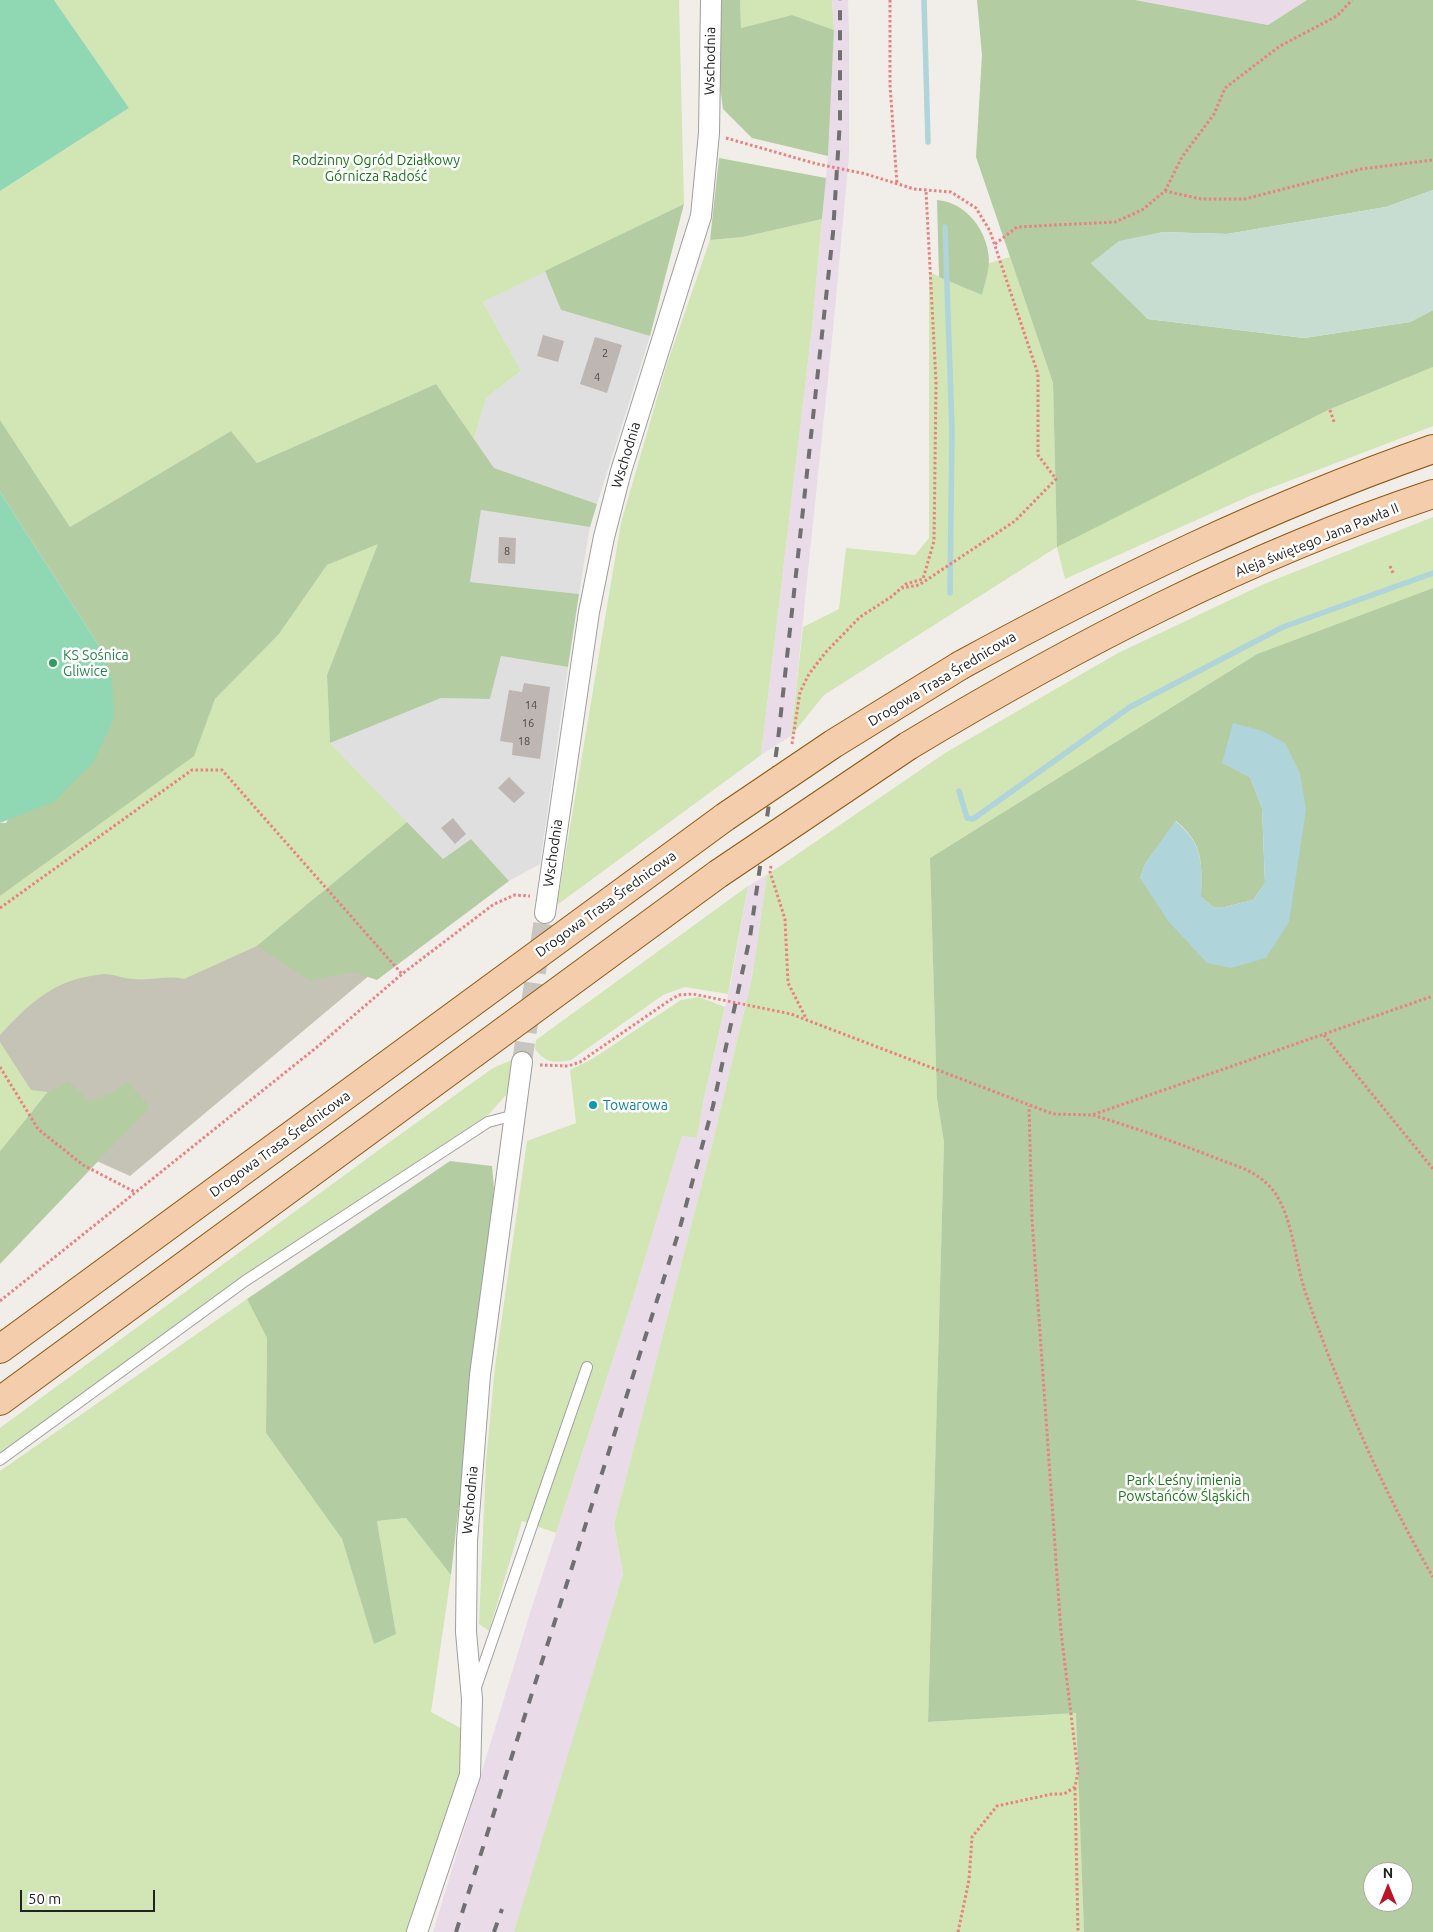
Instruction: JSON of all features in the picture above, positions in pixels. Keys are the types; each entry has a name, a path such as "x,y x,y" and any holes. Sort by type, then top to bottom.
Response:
{"main road":[{"name":"Drogowa Trasa Średnicowa","path":"0,1349 725,817 833,744 961,665 1079,601 1250,520 1433,449"},
{"name":"Aleja świętego Jana Pawła II","path":"0,1401 718,874 901,751 967,711 1097,639 1201,588 1317,537 1433,494"}],"street":[{"name":"Wschodnia","path":"546,906 589,612 604,537 621,471 701,216 709,133 711,0"},
{"name":"Wschodnia","path":"417,1932 470,1775 472,1699 466,1632 467,1541 480,1375 522,1062"}],"lane":[{"path":"0,1460 261,1270 488,1122 515,1115"},
{"path":"472,1699 587,1367"}],"path":[{"path":"890,0 890,85 897,184"},
{"path":"995,244 1018,227 1115,222 1142,210 1165,191 1182,157 1214,114 1225,88 1280,46 1337,16 1352,0"},
{"path":"709,133 817,164 866,174 897,184 926,191 951,192 976,208 990,231 1038,374 1038,455 1056,479 1015,521 920,585 900,589"},
{"path":"1165,191 1201,199 1245,199 1362,169 1433,160"},
{"path":"792,749 800,692 809,674 836,641 860,617 906,584 922,579 934,541 936,382 926,191"},
{"path":"1330,410 1334,422"},
{"path":"1390,566 1393,573"},
{"path":"0,908 192,770 222,770 402,974"},
{"path":"771,862 770,872 785,919 788,983 806,1020"},
{"path":"0,1301 317,1047 402,974 494,904 515,895 546,906"},
{"path":"522,1062 557,1067 574,1064 679,996 693,994 782,1012 1029,1106 1053,1114 1092,1115 1170,1140 1247,1170 1266,1182 1286,1213 1306,1293 1366,1445 1403,1526 1433,1577"},
{"path":"1092,1115 1433,996"},
{"path":"1324,1035 1433,1169"},
{"path":"0,1067 38,1129 83,1166 135,1192"},
{"path":"1029,1106 1032,1219 1061,1632 1078,1772 1075,1787 1078,1932"},
{"path":"958,1932 969,1880 972,1837 997,1806 1052,1794 1064,1794 1075,1787"}],"shaded area":[{"path":"832,0 848,0 849,30 849,156 833,330 791,736 761,755 812,328 828,156 834,30"},
{"path":"1135,0 1307,0 1268,25"},
{"path":"545,271 561,310 650,336 597,504 494,468 474,439 486,398 521,371 483,302"},
{"path":"481,510 590,527 579,594 470,582"},
{"path":"501,656 568,667 540,864 509,881 471,839 443,859 330,743 441,698 490,699"},
{"path":"218,777 383,964 130,1176 90,1158 38,1120 0,1050 0,920"},
{"path":"767,875 752,978 713,1141 614,1524 623,1574 527,1893 514,1932 433,1932 530,1613 632,1301 682,1136 697,1138 703,1102 731,982 748,886"}],"green space":[{"path":"0,0 54,0 129,108 0,191"},
{"name":"Rodzinny Ogród Działkowy Górnicza Radość","path":"54,0 679,0 684,204 483,302 521,371 486,398 474,439 436,384 257,463 231,431 70,527 0,420 0,191 129,108"},
{"path":"721,0 740,0 741,28 792,15 834,30 828,156 752,138 723,109 718,70"},
{"path":"740,0 832,0 834,30 792,15 741,28"},
{"path":"977,0 1135,0 1268,25 1307,0 1433,0 1433,190 1386,207 1227,234 1162,232 1091,263 1148,319 1304,338 1410,322 1433,310 1433,367 1328,410 1057,547 1053,383 976,157 982,55"},
{"path":"719,158 826,178 822,219 743,237 710,240"},
{"path":"1433,190 1433,310 1410,322 1304,338 1148,319 1091,263 1119,241 1162,232 1227,234 1386,207"},
{"path":"937,200 958,206 966,212 974,220 985,239 989,260 982,295 939,277"},
{"path":"684,204 650,336 561,310 545,271"},
{"path":"822,219 812,328 761,755 557,905 621,523 666,367 710,240 743,237"},
{"path":"1010,257 1053,383 1057,546 1328,410 1433,367 1433,426 1252,495 1065,579 1057,547 824,695 791,736 803,627 839,609 846,548 915,555 929,538 929,272 982,295 989,263"},
{"path":"436,384 494,468 597,504 590,527 481,510 470,582 579,594 568,667 501,656 490,699 441,698 330,743 327,675 378,544 327,565 279,634 215,699 194,756 0,896 0,823 6,823 101,649 0,492 0,420 70,527 231,431 257,463"},
{"name":"KS Sośnica Gliwice","path":"0,492 101,649 112,677 114,717 94,761 55,801 0,823"},
{"path":"1433,517 1433,588 1257,654 930,858 937,1099 944,1142 928,1722 1077,1713 1084,1932 514,1932 623,1574 614,1524 713,1141 752,978 767,875 945,753 1118,653 1264,584"},
{"path":"379,543 327,675 330,743 407,822 257,946 184,979 130,979 104,974 71,981 45,994 34,1002 0,1035 0,896 193,756 215,699 279,634 327,565"},
{"name":"Park Leśny imienia Powstańców Śląskich","path":"1433,588 1433,1932 1084,1932 1076,1713 928,1722 944,1142 937,1099 930,858 1257,654","holes":["1223,763 1300,773 1266,958 1140,878 1145,864 1176,821 1192,838 1199,855 1201,865 1201,897 1213,907 1225,907 1253,900 1265,883 1262,808 1250,777"]},
{"path":"407,822 443,859 471,839 509,881 377,980 353,972 310,981 257,946"},
{"path":"748,886 728,994 685,987 663,995 571,1060 551,1061 539,1054 535,1049 536,1040"},
{"path":"699,997 725,1007 703,1102 697,1138 682,1136 632,1301 556,1533 522,1521 489,1631 479,1624 486,1462 495,1366 527,1141 576,1123 570,1070 592,1059 681,1000"},
{"path":"0,1042 31,1090 48,1092 0,1151"},
{"path":"514,1059 506,1095 489,1114 300,1238 0,1455 0,1428 391,1141 493,1068"},
{"path":"69,1081 89,1101 116,1091 126,1081 150,1107 0,1264 0,1151 48,1092"},
{"path":"450,1161 492,1166 494,1189 451,1575 406,1518 377,1521 396,1634 374,1644 342,1539 266,1433 267,1338 247,1299"},
{"path":"247,1299 267,1338 266,1433 342,1539 374,1643 396,1634 377,1521 406,1518 451,1575 431,1712 464,1730 460,1779 408,1932 0,1932 0,1471"}],"water":[{"path":"1233,723 1263,731 1285,743 1300,773 1306,810 1289,922 1266,958 1231,968 1207,963 1168,921 1140,878 1145,864 1175,821 1196,846 1201,865 1201,897 1213,907 1225,907 1253,900 1265,883 1262,808 1250,777 1222,763"}],"building":[{"path":"543,335 564,341 558,362 537,356"},
{"path":"595,337 622,345 607,393 580,384"},
{"path":"499,537 516,538 515,564 498,563"},
{"path":"524,683 550,687 540,759 512,755 513,743 500,741 509,690 522,692"},
{"path":"509,777 525,793 514,803 498,788"},
{"path":"453,818 466,834 455,844 441,828"}],"waterway":[{"path":"924,0 928,142"},
{"path":"945,227 952,430 950,593"},
{"path":"959,791 967,818 973,819 1130,707 1283,627 1433,573"}],"tunnel":[{"path":"522,1062 545,913"}],"railway":[{"path":"456,1932 679,1231 713,1106 750,937 778,740 833,233 840,120 840,0"},
{"path":"494,1932 502,1909"}],"place":[{"name":"KS Sośnica Gliwice","path":"53,663"},
{"name":"Towarowa","path":"593,1105"}]}
